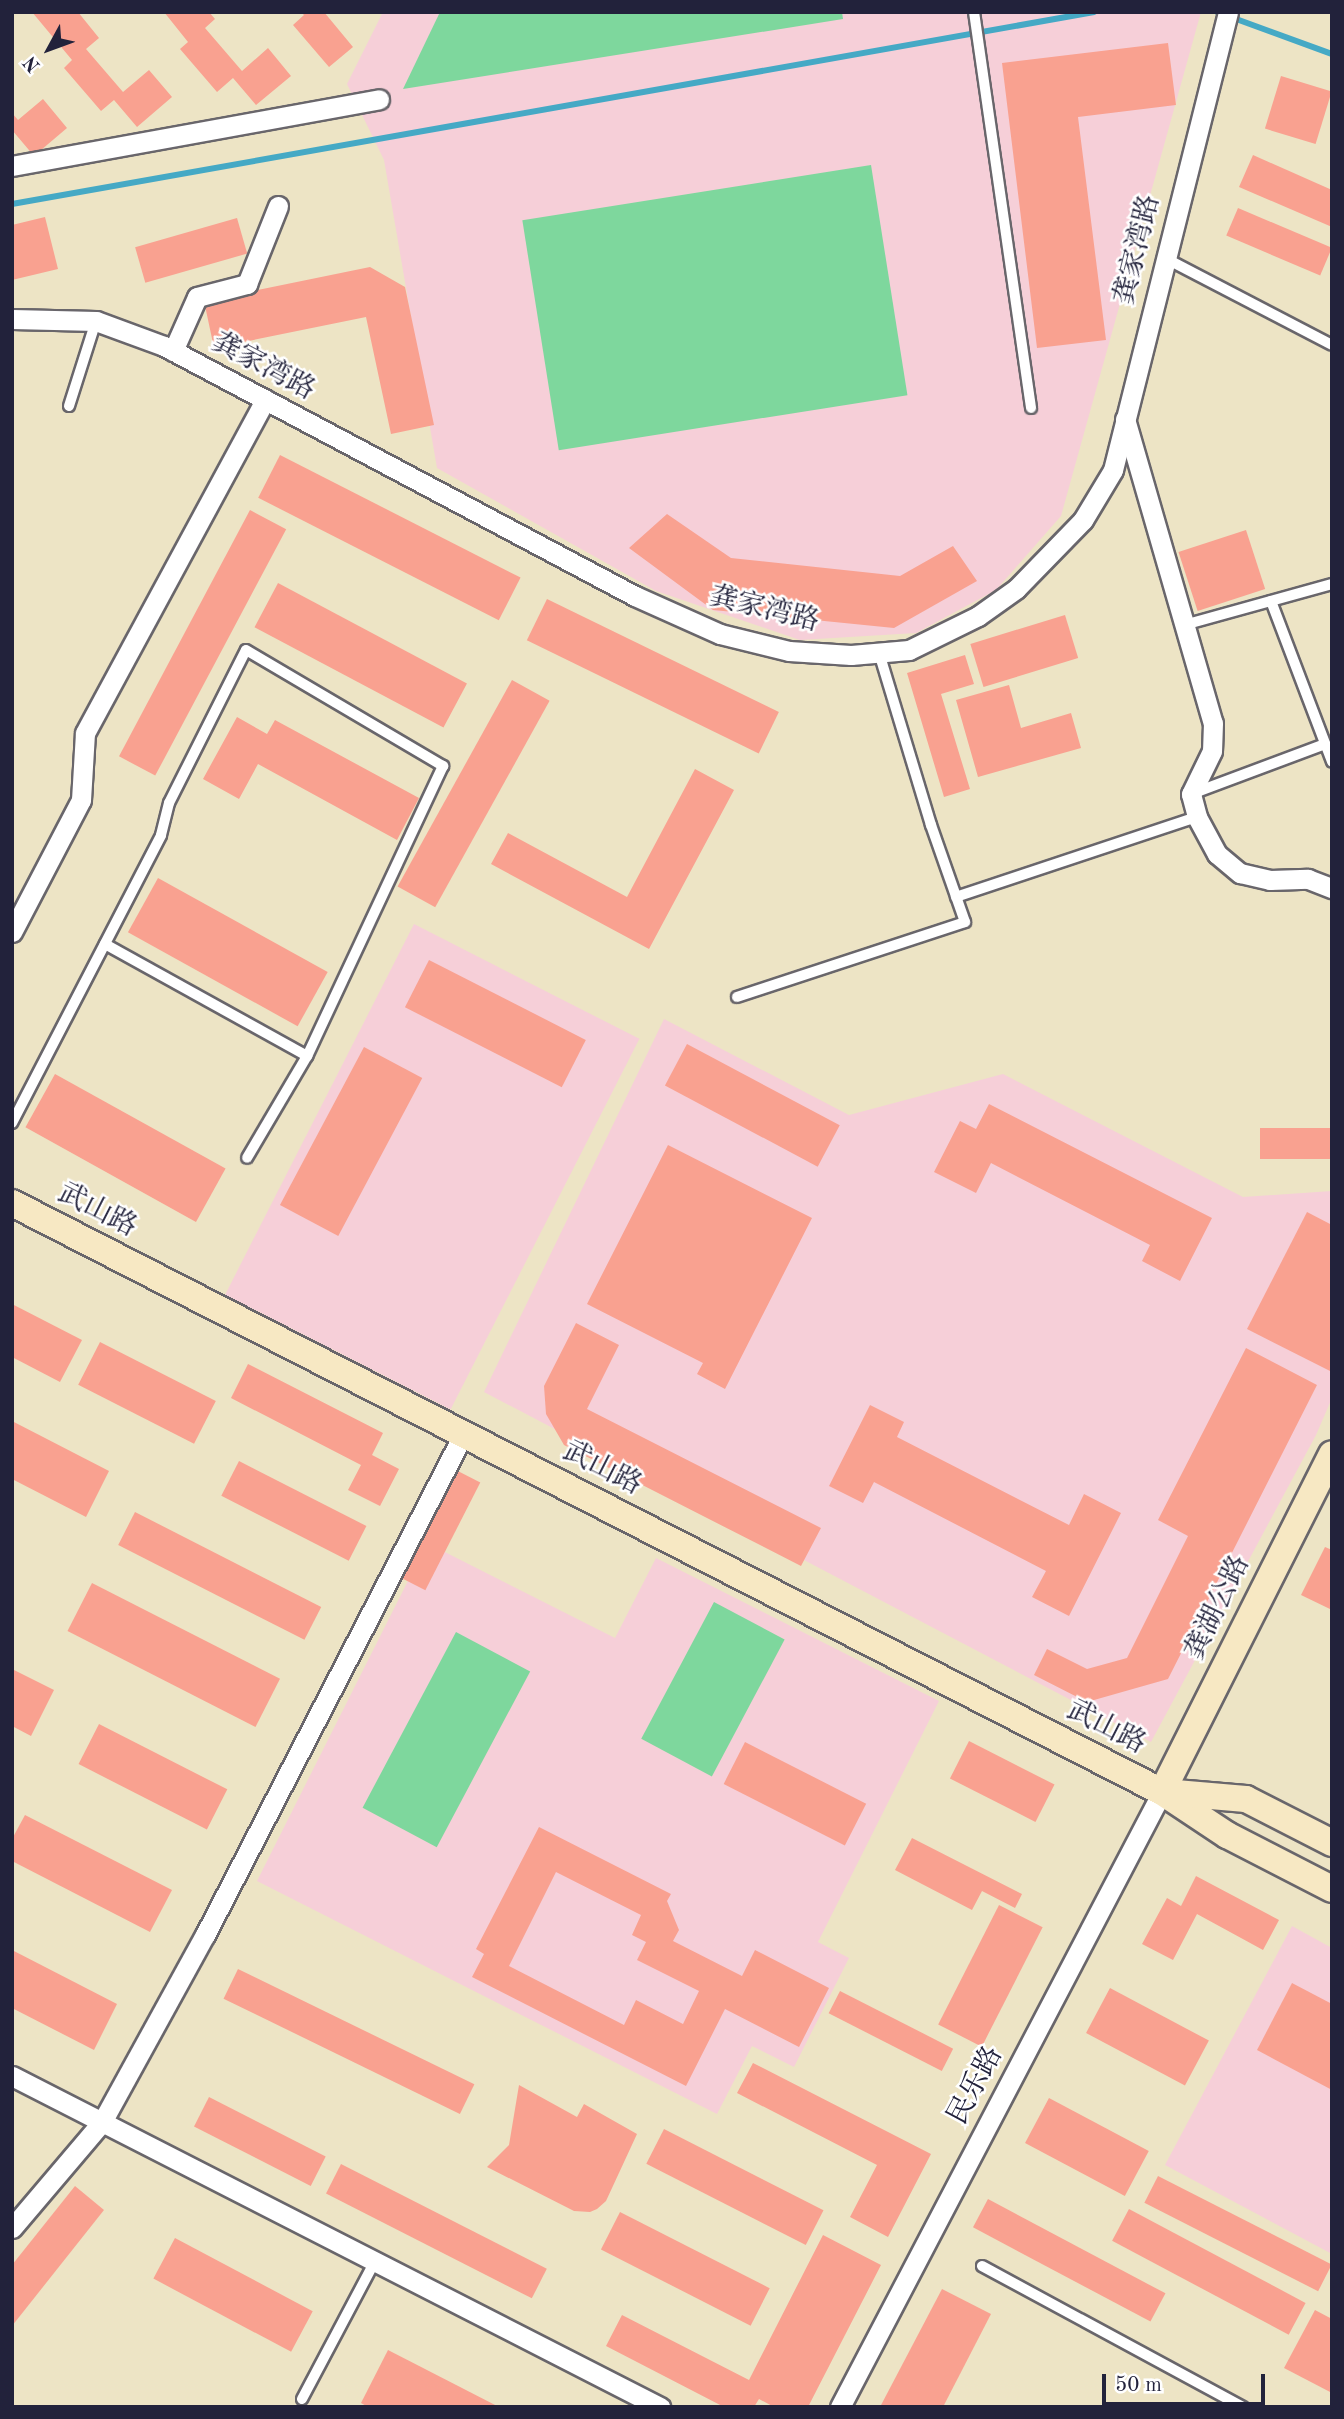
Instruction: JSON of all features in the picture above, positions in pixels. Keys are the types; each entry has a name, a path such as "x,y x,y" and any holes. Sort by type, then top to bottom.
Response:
{"main road":[{"name":"武山路","path":"12,1203 1162,1792 1227,1835 1332,1889"},
{"name":"龚湖公路","path":"1162,1792 1332,1454"},
{"path":"1162,1792 1246,1799 1332,1843"}],"street":[{"name":"龚家湾路","path":"12,319 96,321 173,351 635,596 720,634 789,651 851,655 909,650 978,617 1016,589 1083,520 1113,470 1228,12"},
{"path":"12,166 379,99"},
{"path":"173,351 197,297 247,284 278,206"},
{"path":"12,932 81,800 85,733 265,400"},
{"path":"1125,418 1213,723 1212,751 1191,794 1197,817 1216,854 1240,873 1270,880 1308,879 1332,888"},
{"path":"12,2228 102,2122 205,1935 464,1433"},
{"name":"民乐路","path":"840,2407 1162,1792"},
{"path":"12,2077 660,2407"}],"lane":[{"path":"974,12 1031,408"},
{"path":"1165,258 1332,345"},
{"path":"69,406 96,321"},
{"path":"1184,625 1332,584"},
{"path":"1271,601 1332,762"},
{"path":"12,1123 162,835 169,803 246,650 443,766 307,1056 247,1158"},
{"path":"737,998 965,922 879,653"},
{"path":"1191,794 1325,744"},
{"path":"956,897 1197,817"},
{"path":"105,944 307,1056"},
{"path":"302,2399 375,2261"},
{"path":"982,2266 1243,2407"}],"shaded area":[{"path":"383,12 1201,12 1061,516 996,590 916,633 800,640 656,591 437,468 384,160 347,84"},
{"path":"414,924 639,1039 451,1410 225,1295"},
{"path":"664,1019 849,1115 1003,1074 1243,1197 1332,1191 1332,1398 1316,1435 1151,1742 484,1392"},
{"path":"427,1543 615,1638 656,1558 939,1701 818,1942 849,1958 794,2067 752,2046 717,2114 257,1881"},
{"path":"1292,1926 1332,1948 1332,2254 1165,2165"}],"green space":[{"path":"440,12 842,12 843,19 403,89"},
{"path":"871,165 907,395 559,450 522,220"},
{"path":"714,1602 785,1640 712,1776 641,1739"},
{"path":"456,1632 530,1671 437,1847 363,1808"}],"building":[{"path":"32,12 78,12 99,38 86,49 123,92 149,70 172,97 137,127 114,100 101,111 64,68 72,60"},
{"path":"164,12 209,12 215,19 205,28 242,71 268,48 291,76 256,105 233,78 217,92 180,49 188,42"},
{"path":"301,12 324,12 353,47 329,67 293,25 304,15"},
{"path":"1168,43 1176,105 1078,117 1106,340 1037,348 1002,63"},
{"path":"1281,76 1332,91 1316,144 1265,129"},
{"path":"43,99 67,128 34,156 12,130 12,113 18,120"},
{"path":"1253,155 1332,190 1332,227 1239,187"},
{"path":"1238,208 1332,248 1320,275 1226,236"},
{"path":"45,217 58,269 12,280 12,225"},
{"path":"237,218 247,254 145,283 135,247"},
{"path":"370,267 405,287 434,425 391,434 366,317 214,348 204,301"},
{"path":"280,455 521,578 499,620 258,498"},
{"path":"250,510 286,529 155,776 119,756"},
{"path":"667,514 731,558 900,576 953,546 977,581 894,628 713,610 629,548"},
{"path":"1246,530 1265,589 1198,611 1178,552"},
{"path":"278,583 467,683 443,728 255,627"},
{"path":"547,599 779,712 759,753 527,640"},
{"path":"1065,615 1078,658 983,687 970,644"},
{"path":"965,655 974,684 941,694 970,789 944,797 907,673"},
{"path":"512,680 550,701 435,907 398,886"},
{"path":"1009,685 1021,728 1071,713 1081,748 978,777 956,700"},
{"path":"237,717 267,734 275,720 419,798 397,840 258,764 239,799 203,779"},
{"path":"695,769 734,790 649,949 491,864 508,833 627,897"},
{"path":"158,878 328,972 298,1026 128,932"},
{"path":"429,960 586,1040 562,1087 405,1007"},
{"path":"687,1044 840,1125 818,1167 665,1085"},
{"path":"364,1047 422,1078 338,1236 280,1205"},
{"path":"55,1074 226,1169 196,1222 25,1127"},
{"path":"989,1104 1212,1218 1180,1281 1142,1261 1150,1245 991,1163 976,1193 934,1172 960,1121 976,1129"},
{"path":"1260,1128 1332,1128 1332,1159 1260,1159"},
{"path":"668,1145 812,1218 725,1389 697,1374 703,1363 587,1304"},
{"path":"1307,1212 1332,1225 1332,1372 1247,1329"},
{"path":"12,1304 82,1340 60,1382 12,1357"},
{"path":"576,1323 619,1345 587,1409 821,1528 801,1566 564,1445 546,1414 544,1386"},
{"path":"100,1342 216,1401 194,1444 78,1385"},
{"path":"1246,1348 1317,1385 1168,1679 1087,1702 1034,1675 1047,1649 1087,1669 1127,1658 1188,1536 1158,1520"},
{"path":"248,1364 383,1433 372,1455 399,1469 380,1506 348,1490 361,1465 231,1398"},
{"path":"870,1405 904,1422 897,1437 1069,1525 1084,1494 1121,1513 1069,1616 1032,1597 1046,1571 874,1482 863,1503 829,1486"},
{"path":"12,1421 109,1471 86,1517 12,1479"},
{"path":"239,1461 366,1526 349,1561 221,1496"},
{"path":"450,1467 480,1482 425,1590 395,1575"},
{"path":"135,1512 321,1607 304,1640 118,1545"},
{"path":"1325,1547 1332,1550 1332,1610 1301,1595"},
{"path":"92,1583 280,1679 255,1727 67,1631"},
{"path":"12,1669 54,1690 31,1736 12,1726"},
{"path":"99,1724 227,1789 207,1829 79,1764"},
{"path":"969,1741 1055,1785 1035,1822 950,1778"},
{"path":"745,1742 866,1804 845,1846 724,1784"},
{"path":"25,1815 172,1890 150,1932 12,1861 12,1839"},
{"path":"539,1827 671,1894 667,1901 679,1930 673,1941 742,1976 755,1950 829,1988 799,2047 725,2009 686,2086 472,1977 484,1954 476,1949","holes":["556,1872 641,1915 632,1935 646,1942 637,1960 699,1991 683,2024 636,2000 624,2025 509,1966"]},
{"path":"912,1838 1022,1894 1015,1908 982,1891 972,1910 895,1870"},
{"path":"1196,1876 1279,1920 1263,1950 1197,1914 1173,1960 1142,1944 1167,1898 1181,1906"},
{"path":"999,1905 1043,1927 982,2047 938,2024"},
{"path":"12,1950 117,2004 94,2050 12,2008"},
{"path":"238,1969 474,2084 460,2114 224,1999"},
{"path":"1292,1983 1332,2004 1332,2090 1257,2050"},
{"path":"1110,1988 1209,2041 1185,2086 1086,2033"},
{"path":"840,1991 953,2049 942,2071 829,2013"},
{"path":"753,2063 931,2154 888,2237 850,2217 877,2165 737,2093"},
{"path":"519,2085 577,2117 584,2104 637,2134 606,2201 597,2209 590,2212 574,2211 487,2167 509,2145"},
{"path":"209,2097 326,2156 311,2186 194,2126"},
{"path":"1049,2098 1149,2151 1125,2196 1025,2143"},
{"path":"664,2129 823,2210 806,2245 646,2164"},
{"path":"341,2164 547,2269 532,2298 326,2193"},
{"path":"1158,2176 1332,2265 1318,2291 1144,2203"},
{"path":"75,2186 104,2210 12,2326 12,2265"},
{"path":"988,2199 1165,2293 1150,2322 973,2227"},
{"path":"1129,2209 1306,2303 1289,2335 1112,2241"},
{"path":"620,2212 770,2288 751,2326 601,2249"},
{"path":"823,2235 881,2265 808,2407 774,2407 759,2399 754,2407 724,2407 606,2346 622,2315 749,2380"},
{"path":"175,2238 313,2311 291,2352 153,2279"},
{"path":"942,2289 991,2314 943,2407 880,2407"},
{"path":"1315,2310 1332,2319 1332,2393 1284,2368"},
{"path":"388,2350 499,2407 368,2407 361,2403"}],"waterway":[{"path":"12,204 1094,12"},
{"path":"1217,12 1332,54"}]}
